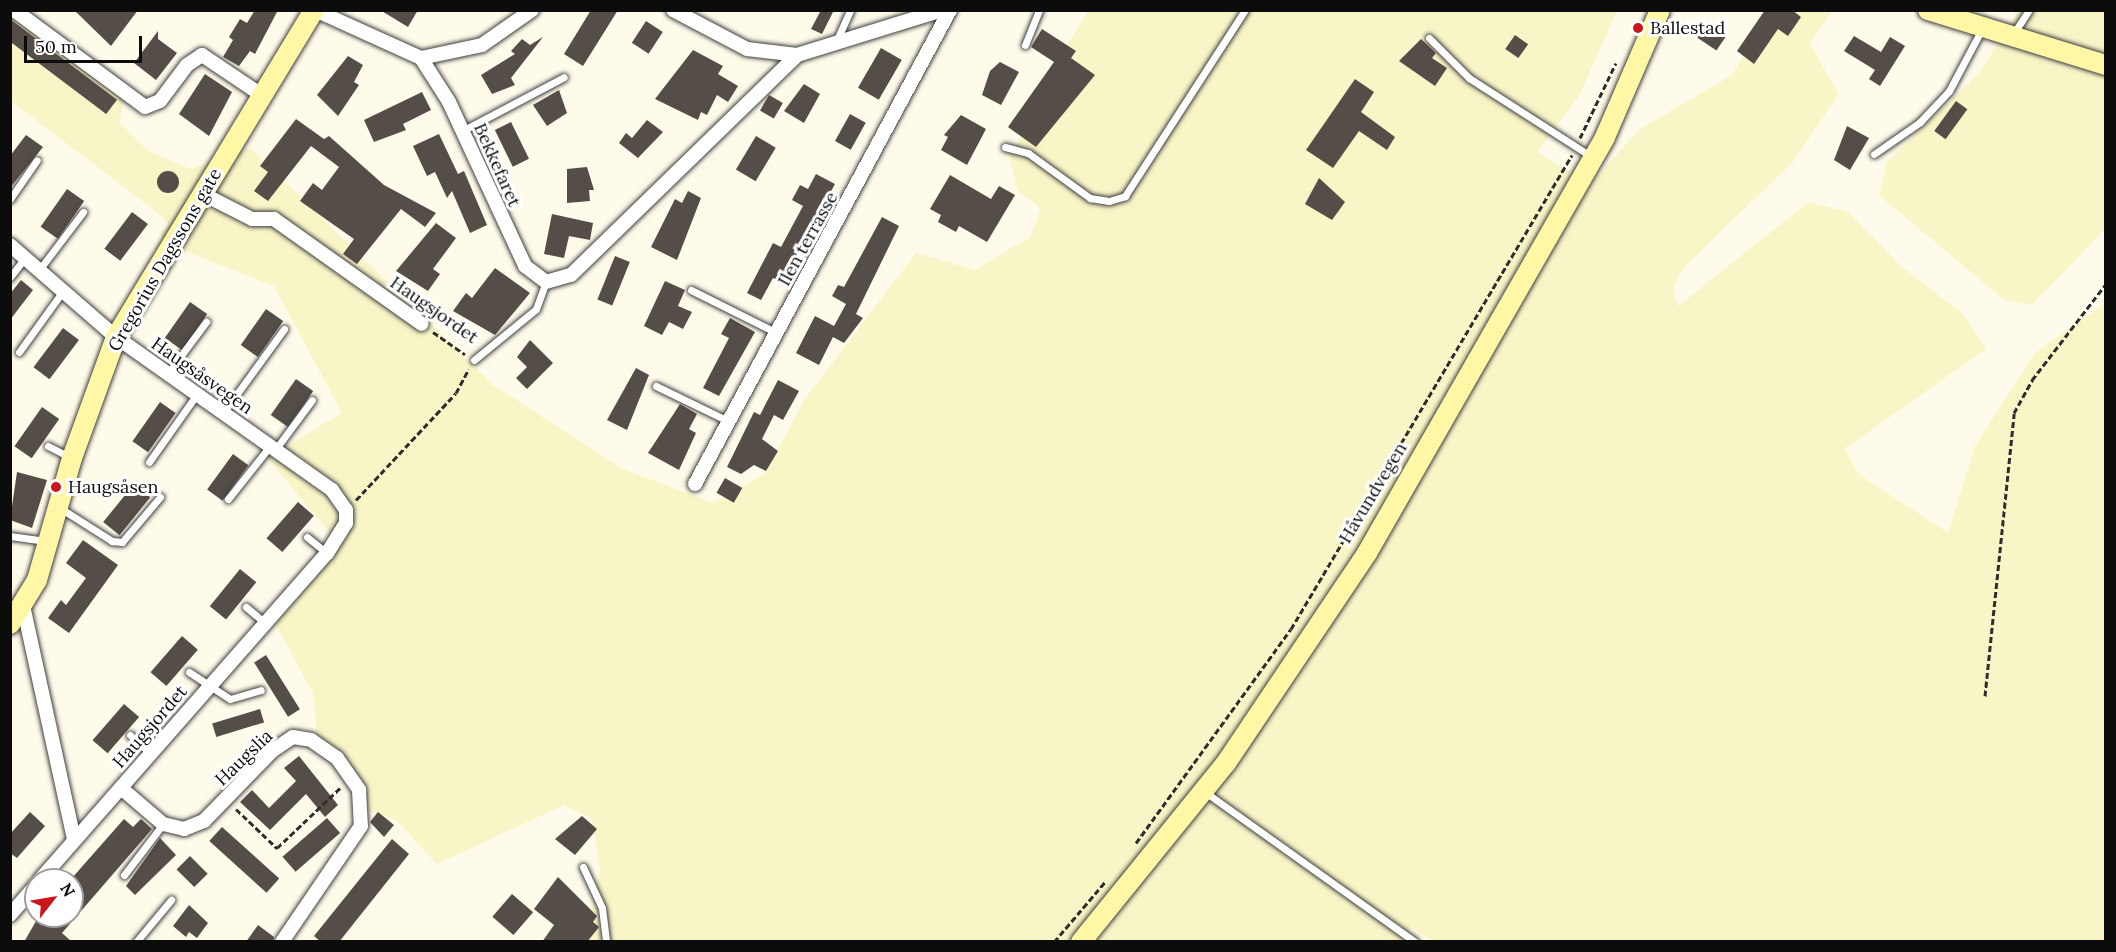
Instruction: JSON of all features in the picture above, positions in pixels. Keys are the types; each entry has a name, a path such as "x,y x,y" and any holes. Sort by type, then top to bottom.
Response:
{"main road":[{"name":"Gregorius Dagssons gate","path":"17,617 48,542 72,458 116,337 201,193 315,10"},
{"name":"Håvundvegen","path":"1081,942 1205,792 1367,553 1594,158 1660,10"},
{"path":"1928,10 2011,38 2106,65"}],"street":[{"path":"14,10 145,107 160,100 187,65 202,55 263,96"},
{"path":"315,10 421,58 482,45 532,10"},
{"path":"673,10 747,49 797,55 942,10"},
{"name":"Ilen terrasse","path":"695,484 950,10"},
{"path":"546,282 571,275 797,55"},
{"name":"Bekkefaret","path":"421,58 462,130 525,266 546,282"},
{"name":"Haugsjordet","path":"201,193 252,219 274,219 422,324"},
{"name":"Haugsåsvegen","path":"10,245 116,337 332,490 346,510"},
{"name":"Haugsjordet","path":"50,868 152,755 264,622 327,553 346,523 346,510"},
{"path":"17,617 74,840"},
{"name":"Haugslia","path":"163,824 184,829 204,821 272,751 293,737 311,740 336,758 351,778 363,804 361,826 282,942"},
{"path":"121,788 163,824"},
{"path":"10,915 24,899"}],"lane":[{"path":"835,44 850,10"},
{"path":"1025,45 1039,10"},
{"path":"1005,147 1028,153 1090,198 1109,201 1125,196 1245,10"},
{"path":"2011,38 2029,10"},
{"path":"1874,154 1920,122 1949,91 1982,29"},
{"path":"1429,38 1469,78 1594,158"},
{"path":"462,130 564,77"},
{"path":"10,199 38,160"},
{"path":"39,270 83,212"},
{"path":"10,277 25,258"},
{"name":"Haugsjordet","path":"474,360 504,341 536,309 546,282"},
{"path":"691,290 777,333"},
{"path":"19,352 63,291"},
{"path":"168,374 206,322"},
{"path":"223,413 284,329"},
{"path":"656,386 728,422"},
{"path":"149,462 197,394"},
{"path":"228,499 312,400"},
{"path":"48,446 72,458"},
{"path":"58,506 112,542 122,542 160,497"},
{"path":"10,536 48,542"},
{"path":"307,537 327,553"},
{"path":"246,607 264,622"},
{"path":"189,672 207,688 230,699 261,690"},
{"path":"130,735 152,755"},
{"path":"1205,792 1414,942"},
{"path":"124,874 163,824"},
{"path":"583,867 602,908 606,942"},
{"path":"136,942 171,900"}],"path":[{"name":"Håvundvegen","path":"1134,847 1291,629 1575,146 1622,51"},
{"path":"1985,696 2014,413 2032,380 2106,284"},
{"name":"Haugsjordet","path":"422,324 474,360"},
{"path":"346,510 456,393 474,360"},
{"path":"227,799 277,848 351,778"},
{"path":"1054,942 1112,874"}],"shaded area":[{"path":"11,11 127,90 119,122 148,151 191,169 250,148 493,385 623,469 713,503 765,474 805,399 916,253 975,270 1030,237 1041,209 1017,190 1009,154 1048,103 1057,62 1088,11 1617,11 1579,96 1537,152 1590,184 1640,129 1732,75 1771,11 1833,11 1809,43 1839,94 1792,163 1683,268 1673,288 1678,306 1809,202 1848,212 1903,268 1964,315 1986,349 1844,449 1860,475 1948,533 1975,446 2035,353 2105,303 2105,941 1433,942 1411,927 1400,942 587,941 600,869 592,819 564,805 437,864 396,820 364,809 317,734 313,693 271,616 336,540 267,458 342,413 274,286 169,245 160,234 168,224 159,214 11,101"},
{"path":"2018,11 2105,11 2105,229 2032,305 2004,300 1879,195 1887,162 1980,72"}],"building":[{"path":"74,10 138,10 111,46"},
{"path":"255,10 278,10 255,54 250,51 239,66 223,57 233,40 229,37 240,19 247,23"},
{"path":"380,10 418,10 408,27"},
{"path":"591,10 618,10 583,66 564,54"},
{"path":"821,10 834,10 822,34 811,29"},
{"path":"1765,10 1792,10 1801,17 1788,36 1778,29 1754,64 1737,51"},
{"path":"10,19 117,100 106,114 10,42"},
{"path":"646,21 663,32 649,54 632,43"},
{"path":"1708,22 1727,35 1716,51 1697,38"},
{"path":"1042,29 1076,51 1071,58 1095,75 1036,147 1008,127 1054,62 1031,47"},
{"path":"158,31 158,39 177,53 156,80 134,63"},
{"path":"1515,35 1528,44 1518,58 1505,49"},
{"path":"1854,36 1881,52 1890,37 1905,46 1880,86 1869,79 1875,70 1844,51"},
{"path":"543,37 511,78 515,85 492,94 481,75 515,54 511,51 522,39 530,45"},
{"path":"1421,39 1436,53 1432,58 1447,68 1435,86 1399,61"},
{"path":"881,48 902,60 879,100 858,88"},
{"path":"693,50 723,66 718,74 738,86 728,102 717,95 707,115 701,112 698,120 655,99"},
{"path":"348,56 363,65 354,82 359,85 338,116 317,95"},
{"path":"1000,62 1019,72 1001,105 982,95 990,71"},
{"path":"205,74 232,92 209,136 179,114"},
{"path":"1355,79 1374,92 1361,112 1395,137 1387,150 1359,131 1333,168 1306,150"},
{"path":"804,84 820,94 804,123 784,111"},
{"path":"559,90 567,113 547,126 533,105"},
{"path":"422,92 431,110 403,124 406,130 374,142 364,120"},
{"path":"769,95 783,103 774,119 760,111"},
{"path":"1956,101 1967,109 1946,139 1934,131"},
{"path":"850,114 866,123 851,150 835,141"},
{"path":"961,115 986,129 967,165 941,150 948,137 944,135"},
{"path":"296,119 324,139 329,136 384,185 436,213 425,227 401,209 357,264 343,254 354,239 300,201 313,183 322,190 339,167 311,146 268,201 254,191 268,172 260,166"},
{"path":"647,120 663,132 638,158 619,143 626,133 632,138"},
{"path":"511,122 529,159 513,167 495,130"},
{"path":"1847,126 1869,138 1850,170 1834,160"},
{"path":"439,134 458,174 464,171 487,225 470,233 452,191 447,198 435,172 427,176 413,146"},
{"path":"26,135 43,147 10,188 10,156"},
{"path":"756,136 776,148 756,181 736,169"},
{"path":"587,167 594,190 589,190 590,201 567,203 567,169"},
{"path":"168,171 176,174 179,182 176,190 168,193 160,190 157,182 160,174"},
{"path":"816,174 835,184 782,282 773,278 761,300 747,293 773,243 781,247 803,206 792,200 800,185 808,189"},
{"path":"950,175 991,199 999,186 1015,195 987,242 959,226 956,232 938,222 941,215 930,209"},
{"path":"1319,178 1345,202 1332,220 1305,204"},
{"path":"67,189 84,201 58,239 41,227"},
{"path":"688,191 701,198 677,260 651,247 675,199 682,203"},
{"path":"132,212 148,224 120,261 104,249"},
{"path":"552,214 593,223 590,240 569,236 564,258 544,254"},
{"path":"882,217 899,226 856,314 863,318 844,343 833,337 819,365 796,353 815,316 834,326 846,304 832,296 838,285 844,287"},
{"path":"436,223 456,238 433,269 440,274 428,291 396,271"},
{"path":"615,256 630,262 612,306 597,300"},
{"path":"495,268 530,293 495,335 453,311 466,293 472,298"},
{"path":"21,280 33,290 10,320 10,294"},
{"path":"665,281 685,290 678,306 692,312 683,329 669,322 662,335 644,326"},
{"path":"190,302 207,314 182,350 165,338"},
{"path":"266,309 283,321 258,357 241,345"},
{"path":"730,318 755,332 719,396 703,388 729,338 721,334"},
{"path":"63,328 79,340 49,379 34,367"},
{"path":"530,340 553,363 527,389 516,378 527,367 517,357"},
{"path":"636,368 649,375 627,430 607,420"},
{"path":"296,379 313,391 288,427 271,415"},
{"path":"778,380 799,391 783,420 774,415 762,439 778,451 766,471 754,465 741,474 727,467 754,412 760,415"},
{"path":"160,402 176,413 148,452 132,441"},
{"path":"680,404 697,414 689,429 696,433 679,470 648,453"},
{"path":"42,407 59,419 32,458 14,446"},
{"path":"233,454 248,465 223,501 207,490"},
{"path":"17,472 47,480 32,528 10,520"},
{"path":"725,478 742,488 734,503 716,493"},
{"path":"134,484 150,497 119,535 103,522"},
{"path":"298,502 314,516 282,552 267,538"},
{"path":"83,540 118,565 69,633 48,618 61,600 66,605 86,578 66,563"},
{"path":"240,569 256,582 226,620 210,606"},
{"path":"182,636 198,650 166,686 151,672"},
{"path":"266,655 300,709 288,717 254,662"},
{"path":"124,704 139,717 108,753 93,740"},
{"path":"260,709 264,722 216,737 212,724"},
{"path":"299,756 338,805 325,817 306,794 270,830 240,802 252,790 269,808 296,781 284,768"},
{"path":"30,812 45,826 17,858 10,853 10,834"},
{"path":"378,812 394,825 384,837 370,822"},
{"path":"582,816 597,829 575,855 555,839"},
{"path":"327,818 340,833 296,872 282,857"},
{"path":"124,819 133,827 141,819 152,829 84,908 84,868 81,868"},
{"path":"222,827 279,879 267,893 209,841"},
{"path":"160,838 176,855 135,895 126,886"},
{"path":"392,839 409,854 339,942 321,942 314,936"},
{"path":"190,856 208,874 194,887 177,869"},
{"path":"558,877 597,916 593,922 599,927 587,942 542,942 554,925 534,909"},
{"path":"512,894 533,912 513,935 492,917"},
{"path":"189,905 208,923 197,938 189,932 186,937 173,926"},
{"path":"258,925 274,937 273,942 246,942"},
{"path":"32,928 66,928 62,933 72,942 24,942"}],"place":[{"name":"Ballestad","path":"1638,28"},
{"name":"Haugsåsen","path":"56,487"}]}
